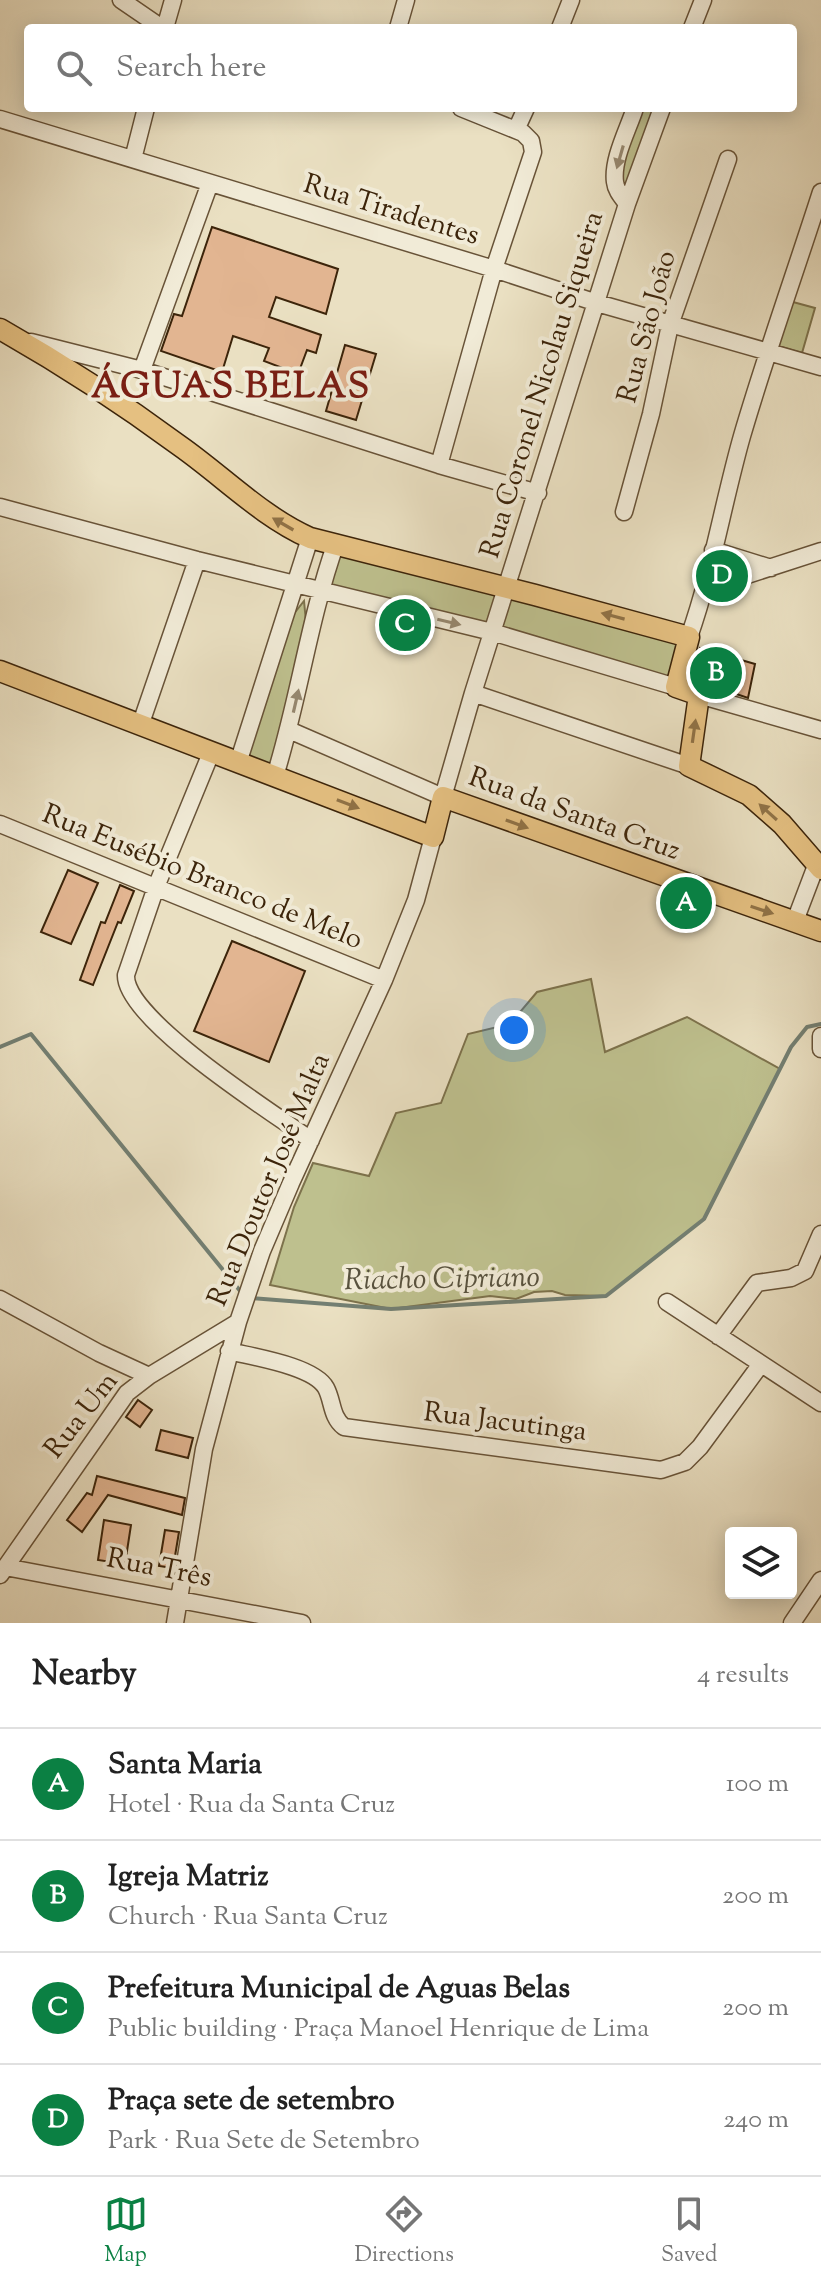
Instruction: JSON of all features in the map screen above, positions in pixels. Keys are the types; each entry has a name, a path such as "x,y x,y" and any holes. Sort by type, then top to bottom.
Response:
{"main road":[{"path":"9,334 182,447 283,525 310,538 689,637 676,687 699,695 689,766 749,795 782,824 819,866"},
{"path":"0,671 433,837 443,797"},
{"name":"Rua da Santa Cruz","path":"443,797 821,931"}],"street":[{"path":"121,0 158,24"},
{"path":"165,24 173,0"},
{"path":"399,24 406,0"},
{"path":"562,24 571,0"},
{"path":"694,24 703,0"},
{"path":"133,159 145,112"},
{"path":"439,465 494,269 533,152 531,141 516,130 471,112"},
{"path":"516,130 524,112"},
{"name":"Rua Coronel Nicolau Siqueira","path":"443,797 627,204 615,182 616,167 634,112"},
{"path":"627,204 661,112"},
{"name":"Rua Tiradentes","path":"0,119 597,303 821,367"},
{"name":"Rua São João","path":"624,512 658,385 670,325 728,159"},
{"path":"142,370 210,183"},
{"path":"689,637 735,461 821,192"},
{"path":"9,334 142,370 439,465 538,493"},
{"path":"0,507 197,560 492,632 676,687"},
{"path":"238,763 310,538"},
{"path":"275,776 289,730 320,589 336,543"},
{"path":"713,550 771,568"},
{"path":"704,589 821,551"},
{"path":"140,726 197,560"},
{"path":"473,693 689,766"},
{"path":"699,695 821,730"},
{"path":"289,730 443,797"},
{"path":"211,753 156,887 125,980 129,992 184,1049 311,1140"},
{"name":"Rua Eusébio Branco de Melo","path":"0,824 384,980"},
{"name":"Rua Doutor José Malta","path":"175,1623 204,1449 238,1322 262,1251 384,980 416,900 433,837"},
{"path":"795,921 819,866"},
{"path":"821,1036 821,1049"},
{"path":"718,1336 757,1283 795,1277 805,1271 821,1234"},
{"path":"0,1299 99,1353 149,1376"},
{"path":"667,1302 821,1403"},
{"name":"Rua Um","path":"3,1571 127,1393 149,1376 238,1322"},
{"name":"Rua Jacutinga","path":"229,1351 319,1378 327,1389 335,1418 344,1427 661,1470 685,1462 700,1447 761,1364"},
{"name":"Rua Três","path":"3,1571 179,1600 222,1615 302,1623"},
{"path":"792,1623 821,1580"}],"green space":[{"path":"637,112 657,112 626,196 618,180"},
{"path":"793,302 815,308 802,353 778,346"},
{"path":"337,549 505,589 490,628 324,588"},
{"path":"509,592 684,639 674,682 497,629"},
{"path":"304,601 307,632 273,770 244,759 285,625"},
{"path":"591,979 605,1052 687,1017 780,1069 704,1219 606,1296 534,1292 516,1299 490,1296 391,1309 270,1285 294,1207 313,1163 369,1176 396,1113 441,1103 468,1034 510,1024 537,992"}],"building":[{"path":"212,227 338,269 326,314 276,297 269,317 321,335 316,353 307,350 298,374 264,361 269,348 233,336 222,372 161,351 174,314 182,316"},
{"path":"345,345 376,354 356,420 326,411"},
{"path":"700,648 755,664 748,698 692,679"},
{"path":"68,870 98,883 71,944 41,932"},
{"path":"120,885 134,891 93,985 80,980 101,922 105,923"},
{"path":"232,941 305,971 269,1062 194,1031"},
{"path":"138,1400 152,1410 140,1427 126,1417"},
{"path":"161,1430 193,1438 188,1458 156,1450"},
{"path":"97,1476 185,1498 182,1515 108,1495 82,1532 67,1520 87,1493 92,1495"},
{"path":"104,1520 131,1525 125,1564 98,1560"},
{"path":"165,1530 179,1532 173,1568 159,1566"}],"waterway":[{"name":"Riacho Cipriano","path":"251,1298 391,1309 606,1296 704,1219 791,1047 807,1027 821,1024"},
{"name":"Riacho Cipriano","path":"0,1047 31,1034 241,1292"}],"place":[{"name":"Praça sete de setembro","path":"722,576"},
{"name":"Prefeitura Municipal de Aguas Belas","path":"405,625"},
{"name":"Igreja Matriz","path":"716,673"},
{"name":"Santa Maria","path":"686,903"}],"district":[{"name":"ÁGUAS BELAS","path":"231,388"}]}
